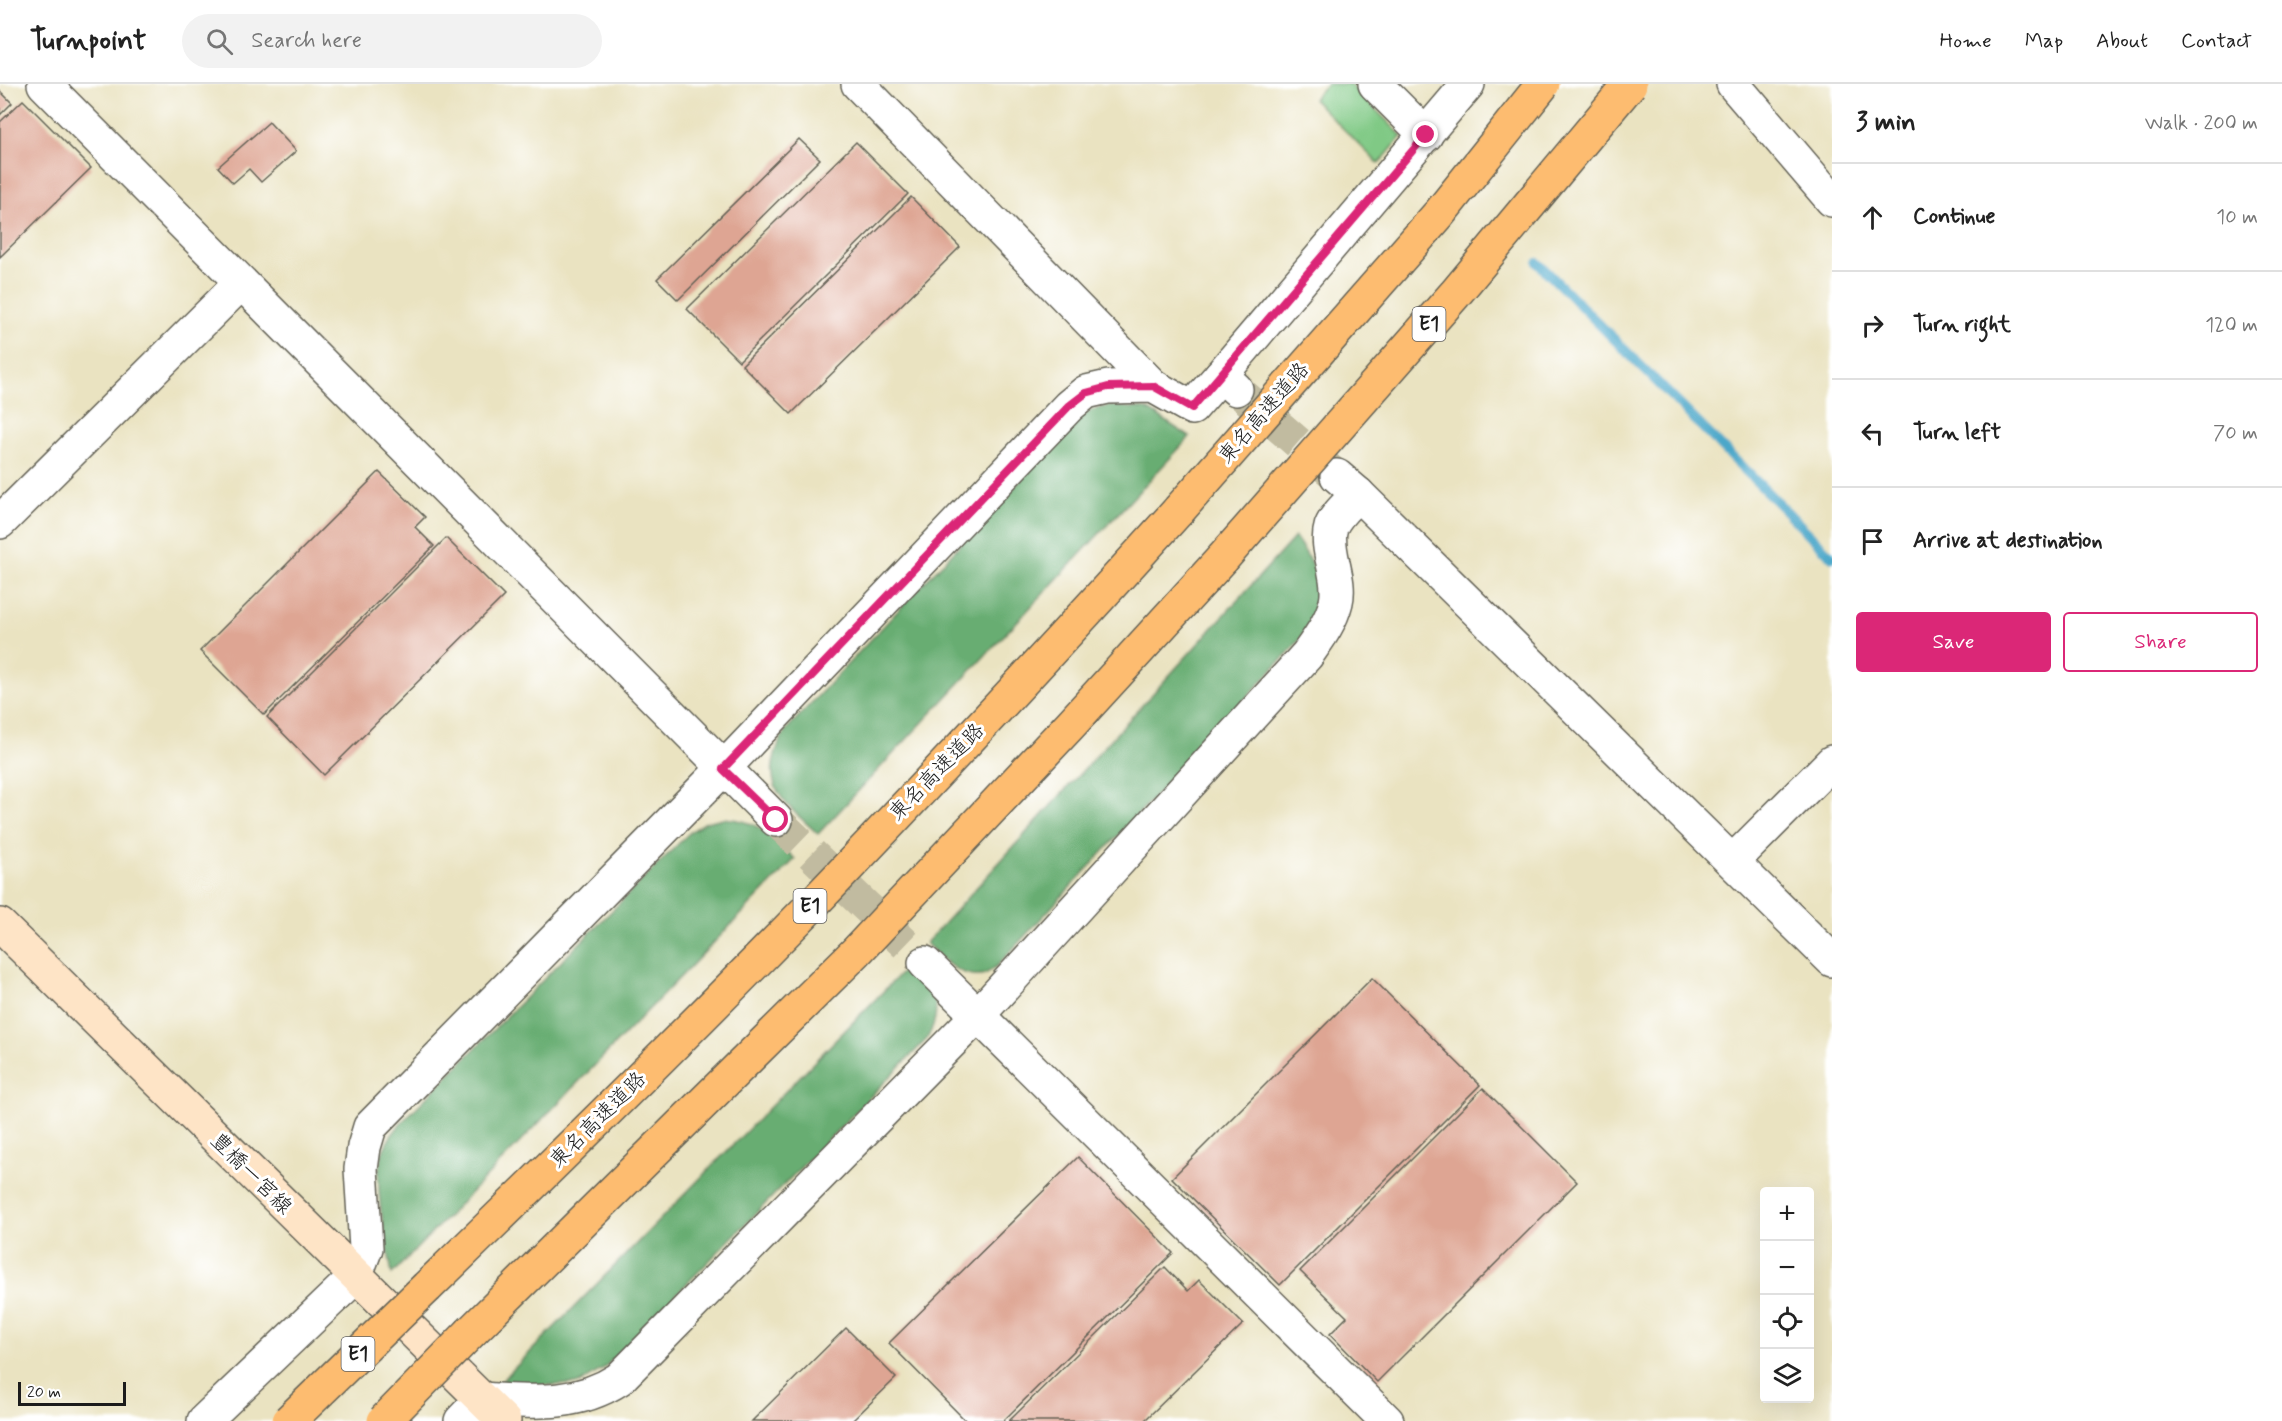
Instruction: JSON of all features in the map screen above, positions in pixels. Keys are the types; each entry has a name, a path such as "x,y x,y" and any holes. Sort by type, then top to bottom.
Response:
{"highway":[{"name":"東名高速道路","path":"289,1421 555,1163 804,913 1026,679 1179,510 1439,214 1542,84"},
{"name":"E1","path":"384,1421 471,1332 856,952 1071,724 1223,558 1455,294 1630,84"},
{"path":"400,1421 471,1332"}],"main road":[{"name":"豊橋一宮線","path":"0,926 355,1277 482,1414"}],"street":[{"path":"44,84 776,820"},
{"path":"858,84 1153,386 1192,408 1228,382 1468,84"},
{"path":"1375,84 1426,135"},
{"path":"1733,84 1832,200"},
{"path":"0,522 241,283"},
{"path":"204,1421 355,1277 366,1248 361,1169 370,1127 723,769 1069,406 1086,393 1108,387 1153,386"},
{"path":"482,1414 535,1402 581,1397 602,1390 619,1379 979,1014 1307,655 1329,623 1337,600 1337,577 1331,528 1347,485 1832,960"},
{"path":"1733,861 1832,762"},
{"path":"925,963 1387,1421"}],"green space":[{"path":"1327,84 1350,84 1402,136 1379,164 1313,99"},
{"path":"1109,406 1147,409 1190,437 818,834 784,800 773,777 773,764 785,731 1078,419 1091,410"},
{"path":"1295,537 1312,564 1318,587 1314,610 1300,640 997,966 985,974 976,975 959,971 944,961 926,943"},
{"path":"723,818 747,822 764,830 795,859 392,1274 380,1199 379,1170 382,1153 392,1135 402,1122 690,832 706,822"},
{"path":"907,967 930,991 934,999 936,1016 927,1039 604,1368 579,1384 496,1387"}],"building":[{"path":"0,91 12,103 0,115"},
{"path":"23,100 91,168 0,257 0,122"},
{"path":"269,122 296,151 261,182 249,169 233,183 218,167"},
{"path":"799,139 820,159 678,300 657,279"},
{"path":"856,142 908,194 739,361 687,309"},
{"path":"911,197 960,247 791,414 742,365"},
{"path":"379,472 425,517 415,527 434,546 264,715 200,651"},
{"path":"446,538 504,596 324,775 267,717"},
{"path":"1372,978 1480,1085 1280,1285 1172,1178"},
{"path":"1483,1088 1577,1182 1377,1382 1330,1334 1347,1317 1300,1271"},
{"path":"1078,1157 1173,1253 1003,1421 966,1421 889,1343"},
{"path":"1165,1267 1188,1291 1199,1280 1243,1324 1144,1421 1009,1421"},
{"path":"846,1328 896,1378 852,1421 752,1421"}],"waterway":[{"path":"1538,263 1832,557"}],"tunnel":[{"path":"1236,389 1334,474"},
{"path":"776,820 925,963"}],"route":[{"path":"776,820 723,769 1069,406 1086,393 1108,387 1153,386 1192,408 1426,135"}]}
